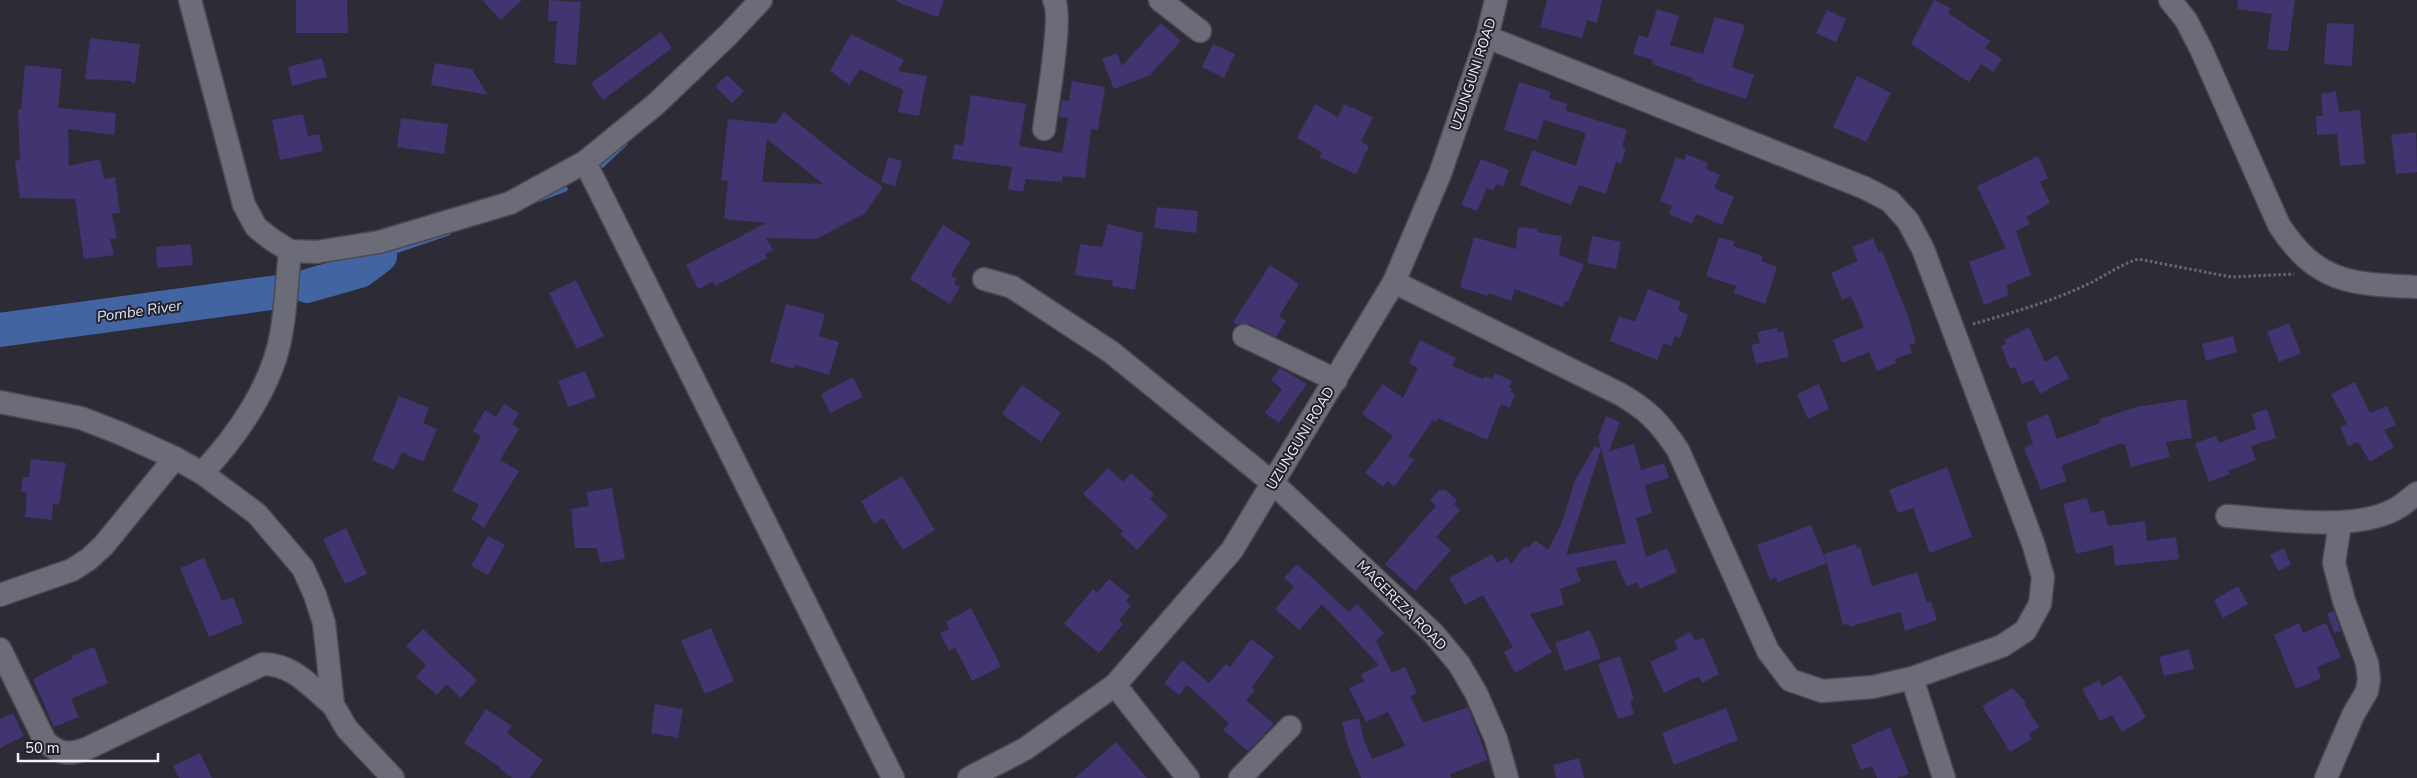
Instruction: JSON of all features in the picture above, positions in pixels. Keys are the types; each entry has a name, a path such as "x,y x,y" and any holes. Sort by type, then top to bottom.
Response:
{"street":[{"path":"190,0 244,205 256,227 290,251 316,252 379,242 510,203 585,162 656,104 728,35 761,0"},
{"path":"1044,129 1057,26 1057,6 1054,0"},
{"path":"1160,0 1200,32"},
{"name":"UZUNGUNI ROAD","path":"969,778 1025,750 1115,685 1232,550 1274,484 1394,282 1440,174 1486,37 1496,0"},
{"path":"2170,0 2186,20 2201,49 2279,225 2292,246 2306,260 2325,272 2344,280 2370,285 2417,287"},
{"path":"1394,282 1620,394 1642,406 1658,421 1678,450 1768,651 1790,680 1822,691 1873,687 1912,678 2002,646 2025,631 2040,604 2042,577 2033,543 1923,249 1908,221 1890,200 1865,188 1486,37"},
{"path":"585,162 892,778"},
{"path":"202,473 224,450 267,378 281,336 290,251"},
{"name":"MAGEREZA ROAD","path":"984,278 1012,287 1111,352 1274,484 1434,634 1459,664 1476,693 1493,732 1507,778"},
{"path":"1244,336 1336,380"},
{"path":"0,402 81,418 175,458 202,473 257,514 303,568 316,595 324,623 333,704"},
{"path":"0,595 72,570 89,559 104,545 175,458"},
{"path":"2227,516 2340,523 2368,519 2398,508 2417,493"},
{"path":"2326,778 2353,715 2367,691 2369,679 2367,663 2344,601 2334,563 2340,523"},
{"path":"0,649 46,741 54,749 65,753 75,753 88,748 263,664 277,664 290,669 333,704 347,729 393,778"},
{"path":"1912,678 1944,778"},
{"path":"1115,685 1188,778"},
{"path":"1240,778 1290,727"}],"path":[{"path":"1953,330 2042,303 2086,285 2128,262 2138,259 2231,277 2325,272"}],"building":[{"path":"296,0 347,0 348,33 296,33"},
{"path":"482,0 522,0 501,20"},
{"path":"549,0 581,2 576,65 554,63 557,21 548,21"},
{"path":"897,0 944,0 938,17 897,2"},
{"path":"1547,0 1602,0 1597,23 1587,20 1582,38 1540,27"},
{"path":"1934,0 1951,8 1948,13 1990,41 1985,48 2002,59 1993,72 1981,64 1969,82 1911,44"},
{"path":"2238,0 2295,0 2288,51 2267,49 2272,14 2237,9"},
{"path":"1657,9 1679,16 1670,45 1703,54 1715,17 1745,25 1732,67 1754,75 1746,99 1692,81 1693,78 1652,64 1653,60 1633,54 1639,35 1648,38"},
{"path":"1827,10 1846,19 1836,42 1816,33"},
{"path":"1161,23 1181,41 1150,75 1114,89 1102,59 1117,53 1122,66"},
{"path":"2327,23 2354,24 2352,66 2324,64"},
{"path":"661,32 672,48 603,100 591,83"},
{"path":"851,34 904,60 898,71 927,76 919,116 898,112 903,90 860,69 849,85 830,71"},
{"path":"90,38 140,44 135,84 130,81 85,79"},
{"path":"1213,44 1235,54 1224,78 1202,67"},
{"path":"322,58 327,77 292,86 288,67"},
{"path":"435,63 472,69 488,95 431,85"},
{"path":"25,65 62,69 58,108 116,113 114,135 68,129 69,166 100,159 104,179 115,177 120,213 112,214 117,238 110,239 114,255 84,259 75,199 20,198 15,161 20,160 18,109 21,109"},
{"path":"727,75 744,91 732,103 715,86"},
{"path":"1857,76 1891,93 1866,142 1833,127"},
{"path":"1072,81 1105,87 1098,130 1091,129 1085,178 1063,176 1062,182 1026,179 1023,192 1008,189 1012,167 952,159 955,144 963,146 971,95 1026,104 1019,146 1062,153 1068,118 1059,117 1062,100 1069,101"},
{"path":"1519,82 1551,92 1549,98 1567,104 1565,110 1627,130 1622,147 1626,149 1621,164 1616,162 1606,194 1579,185 1571,205 1520,185 1532,150 1576,166 1586,133 1544,120 1537,140 1504,130"},
{"path":"2336,91 2339,112 2360,110 2365,164 2340,166 2337,134 2317,135 2316,116 2323,116 2321,94"},
{"path":"1315,104 1338,117 1344,104 1373,117 1361,142 1369,146 1356,174 1319,157 1322,152 1297,138"},
{"path":"784,112 853,167 883,187 864,214 816,239 766,238 773,250 765,254 767,258 715,286 713,282 698,289 686,265 766,223 724,219 728,181 721,180 728,119 775,124","holes":["767,139 823,184 762,182"]},
{"path":"303,114 308,136 319,134 323,151 280,160 272,120"},
{"path":"401,118 448,124 444,154 397,147"},
{"path":"2416,132 2417,172 2396,174 2391,135"},
{"path":"1686,154 1708,163 1706,169 1720,175 1714,188 1734,197 1722,225 1696,214 1692,224 1669,214 1672,206 1660,201 1676,157 1684,160"},
{"path":"2038,156 2048,178 2040,182 2050,203 2026,217 2030,224 2016,231 2031,275 2006,285 2009,295 1984,305 1969,262 2006,248 1977,186"},
{"path":"888,157 902,161 895,186 881,182"},
{"path":"1481,159 1509,170 1503,187 1496,184 1493,191 1487,188 1477,211 1461,205"},
{"path":"1157,207 1198,211 1196,233 1154,228"},
{"path":"1108,224 1143,233 1135,290 1112,286 1113,281 1075,275 1080,244 1102,247"},
{"path":"943,225 971,242 951,275 957,279 954,284 960,287 950,304 910,279"},
{"path":"1518,227 1538,229 1537,232 1562,236 1559,255 1584,264 1568,302 1565,301 1563,307 1515,289 1511,301 1489,293 1488,296 1460,287 1474,237 1516,249"},
{"path":"1592,236 1621,242 1616,269 1587,263"},
{"path":"1719,237 1735,242 1733,246 1763,256 1761,261 1777,267 1765,304 1734,293 1736,286 1706,276"},
{"path":"1873,238 1879,253 1882,251 1908,316 1916,343 1909,345 1912,353 1895,359 1896,363 1877,371 1869,352 1842,363 1833,340 1864,327 1851,296 1842,300 1831,273 1858,261 1852,247"},
{"path":"191,244 193,265 157,268 156,247"},
{"path":"1270,265 1299,284 1279,316 1286,321 1276,337 1250,324 1238,325 1233,322"},
{"path":"576,280 604,336 577,349 549,293"},
{"path":"1648,289 1681,302 1678,310 1688,315 1680,338 1675,336 1671,346 1664,343 1657,360 1610,341 1619,316 1635,322"},
{"path":"786,304 825,314 819,336 839,342 829,375 795,365 794,369 770,362"},
{"path":"2289,323 2301,353 2279,362 2267,332"},
{"path":"2029,327 2045,362 2057,355 2069,378 2040,394 2033,380 2022,384 2015,367 2010,369 2001,346 2006,344 2004,340"},
{"path":"1777,328 1778,332 1783,331 1789,357 1756,364 1751,345 1760,343 1757,332"},
{"path":"2233,336 2237,352 2206,361 2202,344"},
{"path":"1420,340 1456,358 1452,366 1483,379 1484,376 1492,379 1495,373 1512,381 1509,387 1512,388 1510,392 1515,394 1510,408 1501,404 1487,440 1438,418 1436,422 1433,420 1408,456 1414,460 1394,487 1387,481 1383,487 1365,473 1393,436 1362,414 1383,384 1403,398 1418,368 1409,363"},
{"path":"1280,368 1307,384 1279,423 1265,413 1282,389 1271,380"},
{"path":"585,371 596,397 568,407 558,381"},
{"path":"853,377 863,397 830,413 821,394"},
{"path":"2355,382 2370,413 2387,406 2396,425 2384,430 2394,447 2370,462 2358,442 2348,446 2340,427 2347,424 2331,394"},
{"path":"1819,384 1829,409 1808,419 1797,394"},
{"path":"1022,385 1061,413 1041,442 1002,414"},
{"path":"399,396 429,408 423,423 437,429 423,462 402,452 394,470 372,460"},
{"path":"2186,399 2192,438 2166,442 2170,457 2131,467 2125,444 2122,445 2121,443 2061,466 2067,481 2041,490 2024,448 2033,444 2026,423 2048,414 2057,439 2100,423 2099,419 2143,405"},
{"path":"504,404 519,413 512,424 519,429 500,460 519,471 484,528 471,519 479,505 452,491 481,436 473,431 485,410 496,417"},
{"path":"2267,409 2276,438 2251,446 2256,460 2228,471 2230,474 2209,482 2195,443 2216,436 2219,443 2256,429 2252,414"},
{"path":"1606,416 1620,422 1609,451 1634,444 1641,470 1664,463 1669,478 1645,485 1652,513 1636,518 1646,557 1667,548 1677,572 1640,589 1637,582 1627,587 1615,560 1576,568 1581,581 1560,589 1564,605 1530,614 1552,652 1515,673 1504,652 1513,647 1483,595 1465,605 1449,578 1492,554 1497,563 1507,557 1511,564 1525,546 1528,548 1535,540 1548,550 1561,525 1575,480 1595,446 1601,449 1566,555 1626,543 1598,437"},
{"path":"31,459 66,463 59,505 53,504 52,520 25,517 27,493 21,492 23,477 29,477"},
{"path":"1947,467 1972,537 1930,553 1913,508 1898,513 1889,490"},
{"path":"1108,468 1123,482 1131,473 1154,494 1150,499 1168,516 1137,550 1120,534 1123,531 1083,494"},
{"path":"902,476 935,530 903,550 883,518 874,524 861,501"},
{"path":"612,488 625,559 600,563 597,548 575,548 571,509 589,506 587,492"},
{"path":"1440,489 1442,491 1444,489 1457,500 1454,504 1460,510 1436,537 1451,550 1415,591 1385,564 1436,506 1430,501"},
{"path":"2087,498 2091,513 2104,510 2108,526 2145,521 2147,541 2176,537 2179,559 2115,566 2113,545 2076,554 2063,504"},
{"path":"1811,525 1827,563 1778,582 1776,577 1770,580 1757,545"},
{"path":"346,528 367,574 345,584 323,539"},
{"path":"488,536 505,545 488,575 471,566"},
{"path":"1856,544 1857,548 1860,547 1872,586 1917,572 1927,603 1931,601 1937,620 1905,631 1900,612 1849,627 1849,624 1843,625 1824,554"},
{"path":"2284,548 2291,565 2278,571 2270,555"},
{"path":"204,558 222,601 233,597 243,623 209,637 180,568"},
{"path":"1297,564 1349,612 1357,604 1384,633 1376,641 1392,673 1405,667 1417,693 1410,696 1423,723 1468,707 1488,760 1450,774 1451,778 1361,778 1348,746 1342,722 1359,718 1364,740 1372,759 1405,746 1388,712 1366,722 1349,688 1364,681 1361,674 1379,665 1322,604 1299,630 1275,609 1294,587 1284,578"},
{"path":"1109,579 1130,596 1126,601 1131,606 1119,620 1123,624 1099,653 1064,624 1093,589 1097,593"},
{"path":"2238,586 2248,604 2223,618 2214,600"},
{"path":"971,608 1001,666 972,681 955,647 949,651 940,633 949,629 946,622"},
{"path":"2334,611 2341,631 2334,633 2327,613"},
{"path":"2299,623 2303,633 2326,623 2341,657 2317,667 2321,678 2296,689 2274,635"},
{"path":"711,628 734,681 705,694 681,641"},
{"path":"423,629 477,680 461,698 446,684 437,695 416,677 426,665 406,646"},
{"path":"1590,630 1601,658 1565,671 1555,643"},
{"path":"1690,632 1695,641 1703,637 1719,674 1702,683 1699,676 1664,693 1650,662 1678,649 1674,641"},
{"path":"1251,639 1274,656 1252,687 1255,690 1246,700 1274,724 1248,751 1223,730 1229,723 1187,685 1179,695 1164,683 1182,660 1209,683 1226,664 1230,667"},
{"path":"94,647 108,683 71,699 79,717 54,727 33,679 73,658 72,656"},
{"path":"2189,649 2194,669 2164,676 2159,657"},
{"path":"1620,656 1634,699 1630,701 1634,714 1618,719 1598,664"},
{"path":"2121,675 2146,717 2122,732 2112,715 2100,721 2082,689 2099,680 2102,686"},
{"path":"2012,688 2026,702 2024,704 2039,727 2029,734 2032,739 2010,752 1982,706"},
{"path":"655,704 683,709 678,738 651,733"},
{"path":"1726,708 1738,740 1674,765 1662,733"},
{"path":"486,709 512,726 507,733 543,760 530,778 512,778 500,767 464,743"},
{"path":"13,713 24,736 0,748 0,719"},
{"path":"1890,727 1909,774 1896,778 1877,778 1872,766 1861,770 1851,745"},
{"path":"1116,742 1147,778 1075,778"},
{"path":"200,753 212,778 179,778 173,766"},
{"path":"1579,758 1584,778 1556,778 1553,765"}],"waterway":[{"path":"602,165 625,143"},
{"path":"539,199 565,189"},
{"path":"380,256 448,233"},
{"name":"Pombe River","path":"307,286 360,271 380,256"},
{"name":"Pombe River","path":"0,330 278,292"}]}
